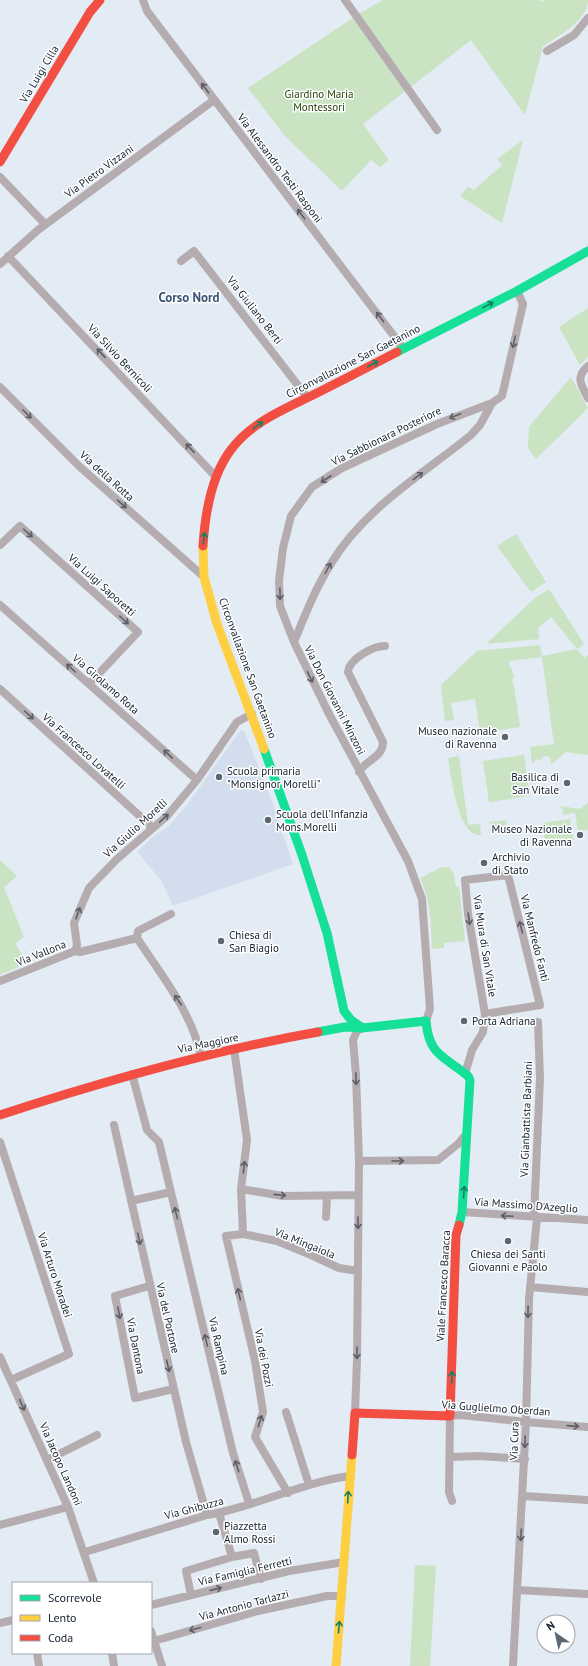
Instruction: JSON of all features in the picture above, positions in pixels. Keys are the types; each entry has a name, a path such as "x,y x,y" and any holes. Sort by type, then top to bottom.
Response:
{"street":[{"name":"Via Luigi Cilla","path":"0,162 90,12 100,0"},
{"name":"Via Alessandro Testi Rasponi","path":"143,0 144,7 400,344 402,349"},
{"path":"344,0 437,130"},
{"path":"547,51 574,34 588,18"},
{"path":"581,26 588,33"},
{"name":"Via Pietro Vizzani","path":"0,264 45,224 214,100"},
{"path":"0,177 45,224"},
{"name":"Via Giuliano Berti","path":"181,261 194,251 307,397"},
{"name":"Circonvallazione San Gaetanino","path":"362,1028 354,1024 344,1010 329,940 322,916 252,714 217,624 204,577 203,550 206,519 216,477 229,452 247,433 264,420 518,291 588,251"},
{"name":"Via Silvio Bernicoli","path":"8,256 216,477"},
{"name":"Via Don Giovanni Minzoni","path":"426,1021 430,1009 422,899 408,862 318,693 294,642 316,590 332,561 355,532 384,503 471,435 480,425 492,403 502,396 523,304 518,291"},
{"path":"588,366 580,374 579,381 588,398"},
{"name":"Via della Rotta","path":"0,387 79,466 204,577"},
{"name":"Via Sabbionara Posteriore","path":"294,642 280,606 280,581 284,548 292,516 312,487 349,465 437,424 492,403"},
{"name":"Via Luigi Saporetti","path":"0,546 20,526 138,632 89,684"},
{"name":"Via Girolamo Rota","path":"0,605 197,780"},
{"path":"360,772 362,766 380,753 383,742 348,672 352,661 380,646 385,646"},
{"name":"Via Francesco Lovatelli","path":"0,689 153,828"},
{"name":"Via Giulio Morelli","path":"75,951 77,945 74,923 89,888 117,859 167,816 197,780 237,722 252,714"},
{"name":"Via Manfredo Fanti","path":"465,880 508,875 540,1005 485,1014"},
{"name":"Via Mura di San Vitale","path":"465,880 468,914 485,1014 483,1032 472,1050 465,1074"},
{"path":"171,914 138,931 137,938 182,1006 196,1035 201,1056"},
{"name":"Via Vallona","path":"0,981 75,951 80,952 137,938"},
{"path":"329,1030 336,1026 344,1010"},
{"path":"426,1021 426,1033 430,1045 445,1061 465,1074"},
{"name":"Via Maggiore","path":"0,1115 132,1074 201,1056 345,1027 362,1028 426,1021"},
{"name":"Via Gianbattista Barbiani","path":"535,1218 540,1078 538,1022"},
{"path":"353,1040 357,1031 362,1028"},
{"path":"329,1030 343,1031 350,1035 353,1040 356,1075 358,1161 358,1271 355,1413 349,1476 342,1596 336,1666"},
{"path":"234,1049 247,1140 241,1189 243,1234"},
{"name":"Via Rampina","path":"132,1074 147,1130 159,1142 233,1453 249,1503"},
{"name":"Viale Francesco Baracca","path":"452,1501 449,1492 450,1416 456,1235 462,1212 470,1080 465,1074"},
{"name":"Via del Portone","path":"114,1125 173,1389 186,1442 207,1515"},
{"path":"358,1161 438,1160 458,1144 468,1132"},
{"name":"Via Arturo Moradei","path":"0,1142 69,1354 11,1380"},
{"path":"241,1189 283,1196 358,1195"},
{"path":"131,1201 171,1192"},
{"path":"326,1217 327,1196"},
{"name":"Via Massimo D'Azeglio","path":"462,1212 535,1218 588,1220"},
{"name":"Via Cura","path":"513,1666 525,1459 530,1287 535,1218"},
{"name":"Via Mingaiola","path":"243,1234 277,1241 339,1268 358,1271"},
{"name":"Via dei Pozzi","path":"243,1234 226,1236 255,1361 263,1412 255,1437 288,1493"},
{"name":"Via Dantona","path":"149,1286 115,1296 135,1398 173,1389"},
{"path":"530,1287 588,1292"},
{"name":"Via Jacopo Landoni","path":"0,1357 68,1506 85,1552 94,1582"},
{"path":"286,1412 309,1485"},
{"name":"Via Guglielmo Oberdan","path":"355,1413 450,1416 461,1415 588,1427"},
{"path":"47,1460 97,1435"},
{"path":"450,1457 479,1456 525,1459"},
{"name":"Via Ghibuzza","path":"85,1552 207,1515 219,1513 249,1503 288,1493 327,1479 349,1476"},
{"path":"523,1496 588,1500"},
{"path":"0,1525 68,1506"},
{"path":"219,1513 232,1557"},
{"path":"191,1595 186,1571 232,1557 254,1553 261,1579"},
{"name":"Via Famiglia Ferretti","path":"152,1605 289,1571 344,1562"},
{"path":"518,1590 588,1594"},
{"name":"Via Antonio Tarlazzi","path":"154,1641 265,1610 327,1596 342,1596"},
{"path":"0,1623 12,1620"},
{"path":"152,1634 162,1666"},
{"path":"37,1654 40,1666"},
{"path":"112,1654 114,1666"}],"shaded area":[{"path":"244,730 272,801 293,864 173,906 161,880 137,852 155,835 169,826 187,805 240,731"}],"green space":[{"name":"Giardino Maria Montessori","path":"383,0 540,0 543,2 545,0 588,0 587,7 578,21 564,33 543,46 525,115 471,40 363,124 389,160 380,167 371,160 342,191 285,136 248,88 360,13"},
{"path":"523,140 502,223 460,196 468,187 474,190 502,165 497,159"},
{"path":"588,308 588,357 580,365 559,327"},
{"path":"571,377 588,408 536,459 528,448 529,427"},
{"path":"516,534 546,582 531,592 497,546"},
{"path":"549,589 584,644 577,649 551,617 538,628 539,639 486,644 535,598"},
{"path":"540,645 542,656 577,649 584,658 588,655 588,755 566,752 551,765 551,758 547,756 542,757 541,761 537,759 532,763 530,747 554,744 542,657 509,661 514,678 512,679 520,727 480,733 475,699 451,703 454,720 445,721 441,688 442,684 477,651"},
{"path":"524,755 530,796 489,802 483,761"},
{"path":"459,756 468,825 480,824 481,835 473,833 467,827 457,804 448,758"},
{"path":"588,803 588,830 578,831 575,813 562,815 564,811 560,806 580,809"},
{"path":"570,819 573,839 545,844 542,823"},
{"path":"506,820 507,830 492,833 490,822"},
{"path":"0,860 17,876 4,887 24,937 15,943 27,963 0,975"},
{"path":"442,867 449,867 454,874 456,887 459,887 465,941 444,943 444,948 432,949 431,921 424,887 420,878"},
{"path":"415,1565 436,1566 430,1666 410,1666"}],"traffic: fast":[{"path":"397,352 517,291 588,251"},
{"path":"264,749 302,855 327,933 344,1011 351,1020 361,1027"},
{"path":"318,1032 345,1027 362,1028 426,1021 430,1042 434,1049 468,1076 470,1080 462,1212 459,1225"}],"traffic: slow":[{"path":"203,546 204,577 217,624 264,749"},
{"path":"336,1666 352,1455"}],"traffic: jam":[{"path":"0,162 90,12 100,0"},
{"path":"203,546 205,521 210,496 223,461 238,441 269,417 397,352"},
{"path":"0,1115 78,1090 158,1068 237,1048 318,1032"},
{"path":"352,1455 355,1413 450,1416 456,1235 459,1225"}],"place":[{"name":"Museo nazionale di Ravenna","path":"505,737"},
{"name":"Scuola primaria \"Monsignor Morelli\"","path":"219,777"},
{"name":"Basilica di San Vitale","path":"567,783"},
{"name":"Scuola dell'Infanzia Mons.Morelli","path":"268,820"},
{"name":"Museo Nazionale di Ravenna","path":"580,835"},
{"name":"Archivio di Stato","path":"484,863"},
{"name":"Chiesa di San Biagio","path":"221,941"},
{"name":"Porta Adriana","path":"464,1021"},
{"name":"Chiesa dei Santi Giovanni e Paolo","path":"508,1241"},
{"name":"Piazzetta Almo Rossi","path":"216,1532"}],"district":[{"name":"Corso Nord","path":"189,297"}]}
